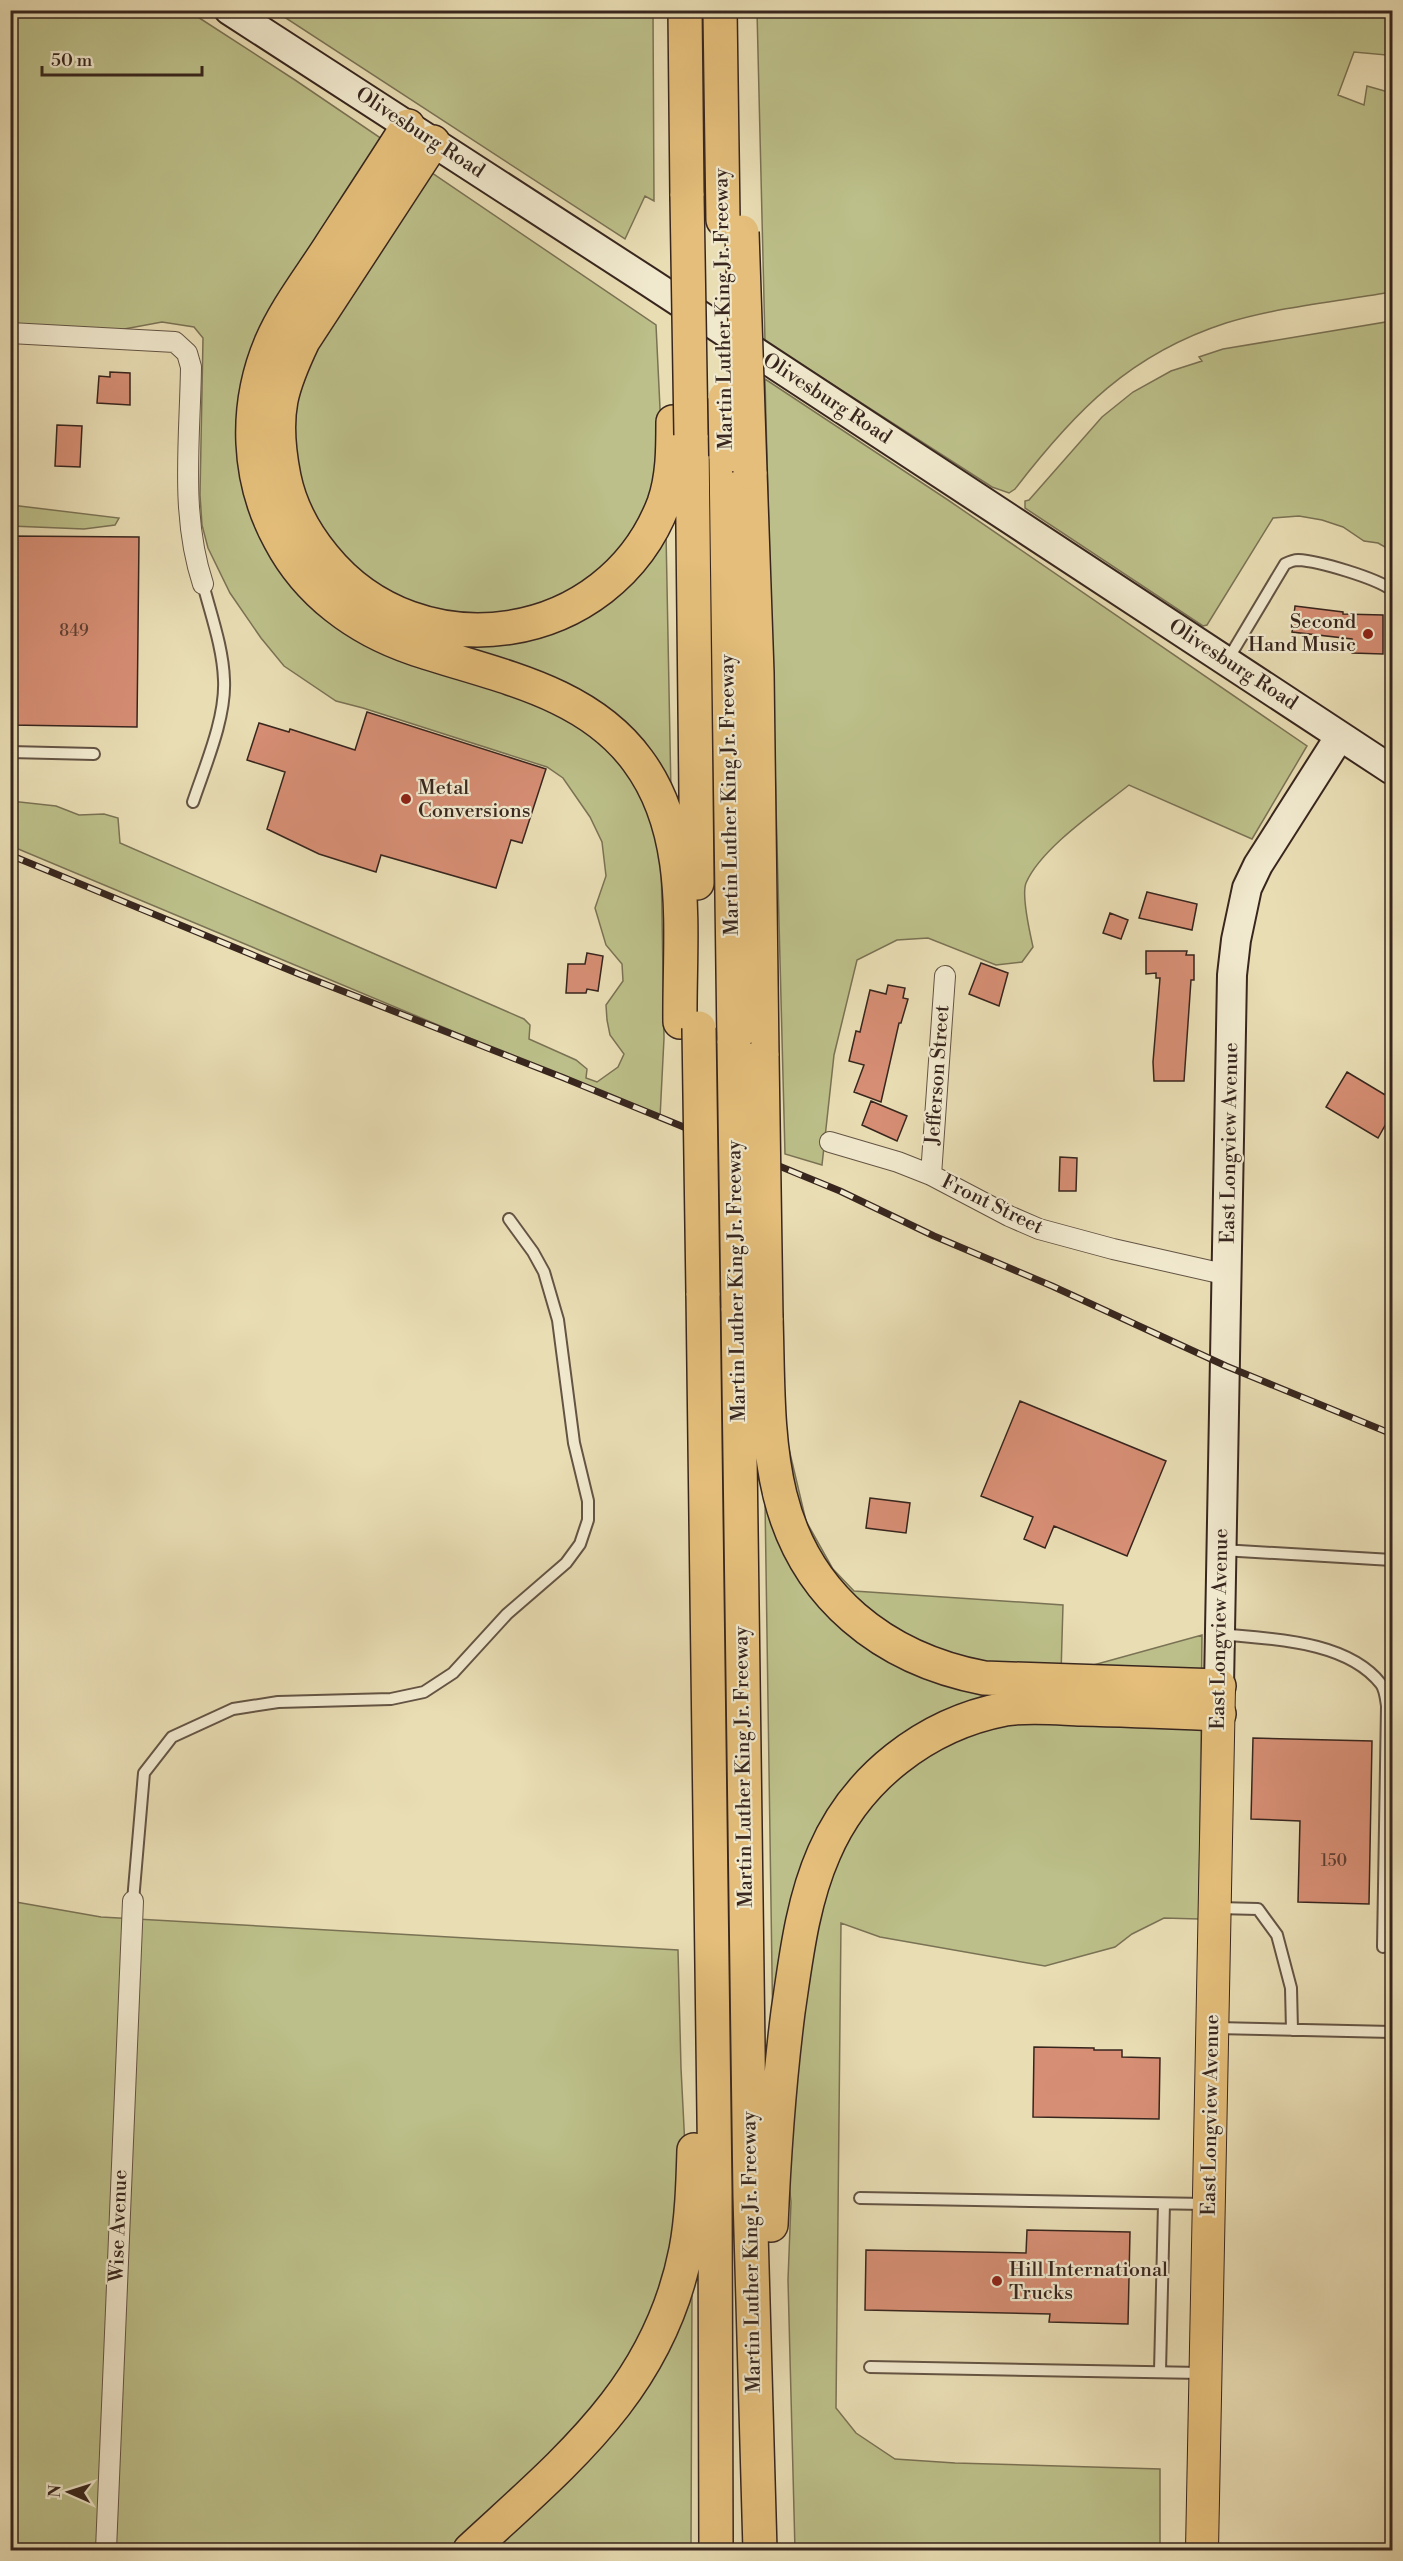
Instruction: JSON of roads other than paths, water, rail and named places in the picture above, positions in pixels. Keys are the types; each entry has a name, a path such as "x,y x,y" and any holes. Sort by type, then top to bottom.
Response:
{"highway":[{"name":"Martin Luther King Jr. Freeway","path":"720,10 720,46 732,226 748,1050 752,1313 750,2196 760,2550"},
{"name":"Martin Luther King Jr. Freeway","path":"685,25 678,190 694,1289 704,1373 715,2202 716,2550"},
{"path":"421,134 303,341 288,374 281,400 279,445 287,490 305,530 329,564 343,578 381,605 427,623 453,629 481,631 531,624 555,616 602,588 619,571 650,531 664,502 682,429"},
{"path":"421,134 292,305 271,344 255,393 253,414 253,460 258,484 273,528 285,549 309,582 339,609 362,625 410,647 544,690 604,725 640,763 663,808 675,851 690,1025"},
{"path":"752,1313 780,1494 787,1518 818,1578 839,1604 871,1632 901,1652 955,1673 984,1678 1219,1700"},
{"path":"470,2550 562,2465 604,2421 635,2379 652,2350 666,2319 678,2283 686,2249 693,2163 696,2023 690,1679 707,1601"},
{"path":"778,2550 770,2262 776,2124 795,1965 810,1890 824,1852 842,1819 864,1787 889,1763 936,1733 978,1716 1007,1709 1219,1700"}],"main road":[{"name":"Olivesburg Road","path":"229,10 1392,770"},
{"name":"East Longview Avenue","path":"1202,2550 1232,975 1240,912 1247,888 1258,865 1340,736"}],"street":[{"path":"10,333 175,342 187,353 191,366 189,519 197,566 204,584"},
{"name":"Jefferson Street","path":"931,1175 945,975"},
{"name":"Front Street","path":"830,1142 898,1162 931,1175 1039,1229 1113,1249 1228,1275"},
{"name":"Wise Avenue","path":"105,2550 133,1901"}],"lane":[{"path":"1227,661 1285,564 1294,560 1307,561 1380,582 1392,590"},
{"path":"193,802 217,726 224,680 204,584"},
{"path":"10,752 94,754"},
{"path":"133,1901 144,1773 172,1737 233,1708 278,1702 391,1699 424,1692 453,1673 507,1614 566,1563 580,1544 588,1520 588,1501 574,1443 558,1320 544,1272 533,1252 509,1219"},
{"path":"1221,1550 1392,1560"},
{"path":"1220,1634 1296,1641 1320,1648 1365,1669 1383,1685 1387,1706 1383,1947"},
{"path":"1215,1908 1258,1910 1277,1935 1291,1988 1292,2030"},
{"path":"1213,2028 1392,2032"},
{"path":"860,2198 1209,2204"},
{"path":"1160,2371 1164,2204"},
{"path":"870,2367 1205,2373"}],"railway":[{"path":"10,855 299,974 564,1078 840,1191 934,1236 1052,1286 1226,1366 1392,1434"}],"place":[{"name":"Second Hand Music","path":"1368,634"},
{"name":"Metal Conversions","path":"406,799"},
{"name":"Hill International Trucks","path":"997,2281"}]}
